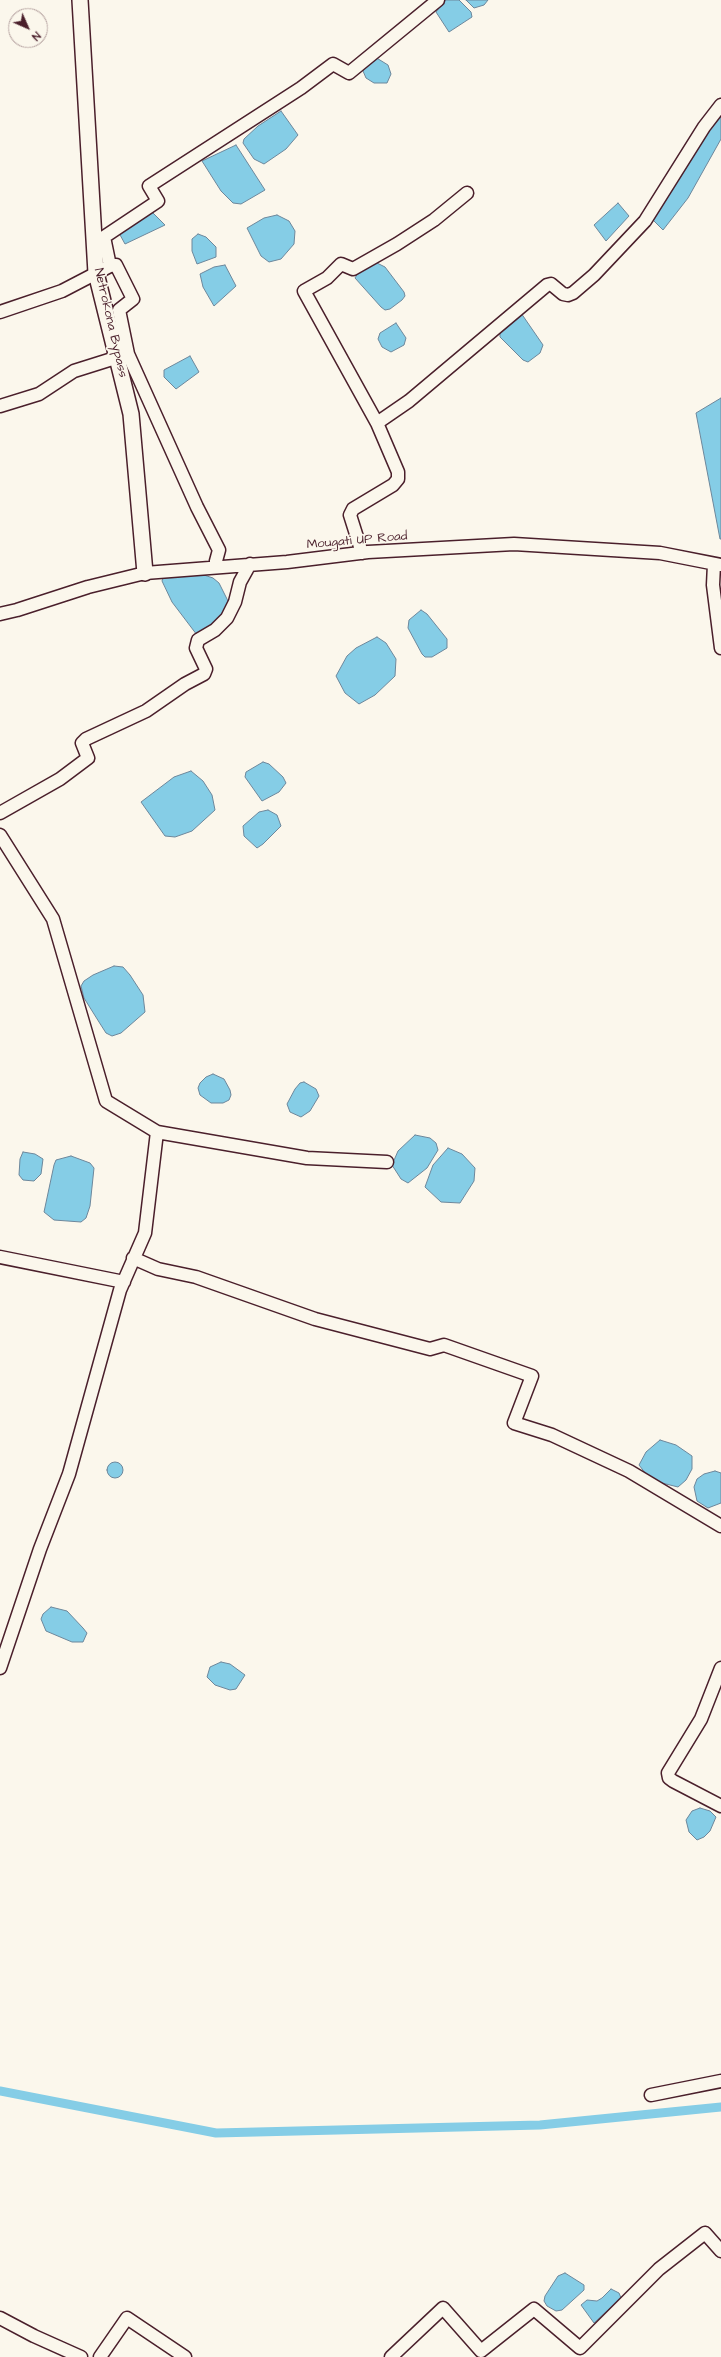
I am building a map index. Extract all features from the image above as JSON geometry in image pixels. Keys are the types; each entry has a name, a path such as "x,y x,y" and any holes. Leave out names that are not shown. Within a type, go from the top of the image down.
{"main road":[{"name":"Netrokona Bypass","path":"80,0 96,273 123,355 132,414 146,573"}],"street":[{"path":"110,266 104,237 158,201 149,186 301,88 333,64 349,73 438,0"},
{"path":"377,424 409,401 547,285 551,284 563,294 573,293 594,275 645,222 704,127 721,104"},
{"path":"362,553 350,515 353,509 393,485 398,479 398,472 377,424 304,291 327,278 341,264 353,269 397,244 434,220 467,193"},
{"path":"0,312 62,291 110,266 116,265 133,299 119,310 123,355 219,550 216,561 217,566"},
{"path":"0,406 39,394 74,371 123,355"},
{"name":"Mougati UP Road","path":"0,614 88,587 146,573 362,553 514,544 660,553 718,565"},
{"path":"0,813 60,779 88,758 82,743 86,739 146,712 185,684 204,674 206,669 196,648 198,640 215,630 227,618 235,602 240,582 250,564"},
{"path":"718,565 713,585 721,648"},
{"path":"0,835 53,919 106,1101 158,1132 307,1158 387,1162"},
{"path":"0,1668 40,1549 69,1474 124,1282 145,1233 158,1132"},
{"path":"0,1257 124,1282"},
{"path":"133,1258 158,1269 196,1277 316,1319 430,1349 444,1345 532,1376 514,1422 552,1436 629,1471 721,1526"},
{"path":"721,1668 701,1719 668,1773 669,1778 673,1781 721,1806"},
{"path":"651,2095 721,2081"},
{"path":"391,2357 443,2308 481,2351 534,2309 580,2348 659,2269 705,2233 721,2251"},
{"path":"0,2318 34,2336 81,2357"},
{"path":"100,2357 127,2318 185,2357"}],"water":[{"path":"445,0 459,0 471,12 472,17 449,32 436,12"},
{"path":"466,0 488,0 484,5 474,8"},
{"path":"375,57 388,65 391,74 387,83 374,83 366,78 363,71 366,65"},
{"path":"721,107 721,139 688,198 663,230 650,217"},
{"path":"281,111 298,135 286,149 264,164 254,159 243,143 244,139 258,126"},
{"path":"236,145 265,190 241,204 233,203 221,191 202,161"},
{"path":"618,203 629,216 606,241 594,225"},
{"path":"152,212 165,225 125,244 119,233"},
{"path":"277,215 289,221 295,231 294,244 281,259 269,262 261,256 247,228 264,218"},
{"path":"198,234 206,237 216,247 216,257 197,264 192,251 192,239"},
{"path":"375,262 385,267 404,292 405,296 402,300 390,309 385,310 381,307 355,278 358,273"},
{"path":"225,265 236,286 214,306 203,287 200,274 214,267"},
{"path":"521,313 543,345 540,353 528,362 523,360 500,337 500,332"},
{"path":"396,323 406,338 404,345 391,352 382,347 378,339 380,333"},
{"path":"190,356 199,372 176,389 164,377 164,370"},
{"path":"721,398 721,539 720,539 696,413"},
{"path":"198,573 213,578 219,583 228,601 229,608 226,616 197,635 172,602 162,581 163,577"},
{"path":"421,610 427,614 447,639 447,648 432,657 425,657 422,654 408,628 409,620"},
{"path":"377,637 386,643 396,659 395,676 375,695 359,704 345,693 336,676 347,656 356,648"},
{"path":"263,762 269,764 283,777 286,783 279,792 262,801 245,777 246,772"},
{"path":"191,771 203,781 212,795 215,810 192,831 175,837 165,836 141,802 174,777"},
{"path":"268,810 277,815 281,826 257,848 244,836 243,826 259,812"},
{"path":"114,966 123,967 130,975 143,995 145,1012 121,1033 112,1036 106,1033 84,998 81,986 84,981 93,975"},
{"path":"213,1074 224,1079 230,1090 231,1095 229,1100 223,1103 211,1103 200,1095 198,1088 200,1083 206,1077"},
{"path":"304,1082 316,1089 319,1096 310,1111 301,1117 290,1112 287,1104 295,1089 300,1083"},
{"path":"415,1135 430,1138 436,1143 438,1150 427,1168 408,1183 401,1179 392,1165 398,1151"},
{"path":"448,1148 462,1154 475,1168 474,1181 460,1203 441,1202 425,1187 433,1165"},
{"path":"23,1152 35,1154 43,1159 41,1174 34,1181 23,1180 19,1175 20,1159"},
{"path":"71,1156 90,1163 94,1168 90,1206 86,1218 81,1222 54,1220 44,1212 56,1160"},
{"path":"660,1440 676,1445 692,1456 692,1469 686,1480 678,1487 658,1482 646,1474 639,1465 646,1452"},
{"path":"112,1462 118,1462 123,1467 121,1476 118,1478 112,1478 107,1473 107,1467"},
{"path":"715,1471 721,1473 721,1503 708,1508 697,1501 694,1487 697,1479 704,1474"},
{"path":"51,1607 67,1611 83,1628 87,1633 83,1642 72,1642 46,1631 41,1619 43,1614"},
{"path":"221,1662 230,1664 245,1675 236,1689 230,1690 215,1685 207,1677 210,1667"},
{"path":"700,1808 710,1811 716,1817 710,1831 704,1837 697,1840 689,1832 686,1820 692,1811"},
{"path":"565,2273 584,2285 584,2290 562,2310 556,2311 547,2306 544,2301 545,2296 558,2276"},
{"path":"611,2289 619,2293 621,2298 594,2323 581,2305 587,2300 597,2301"}],"waterway":[{"path":"0,2091 216,2133 540,2125 721,2107"}]}
